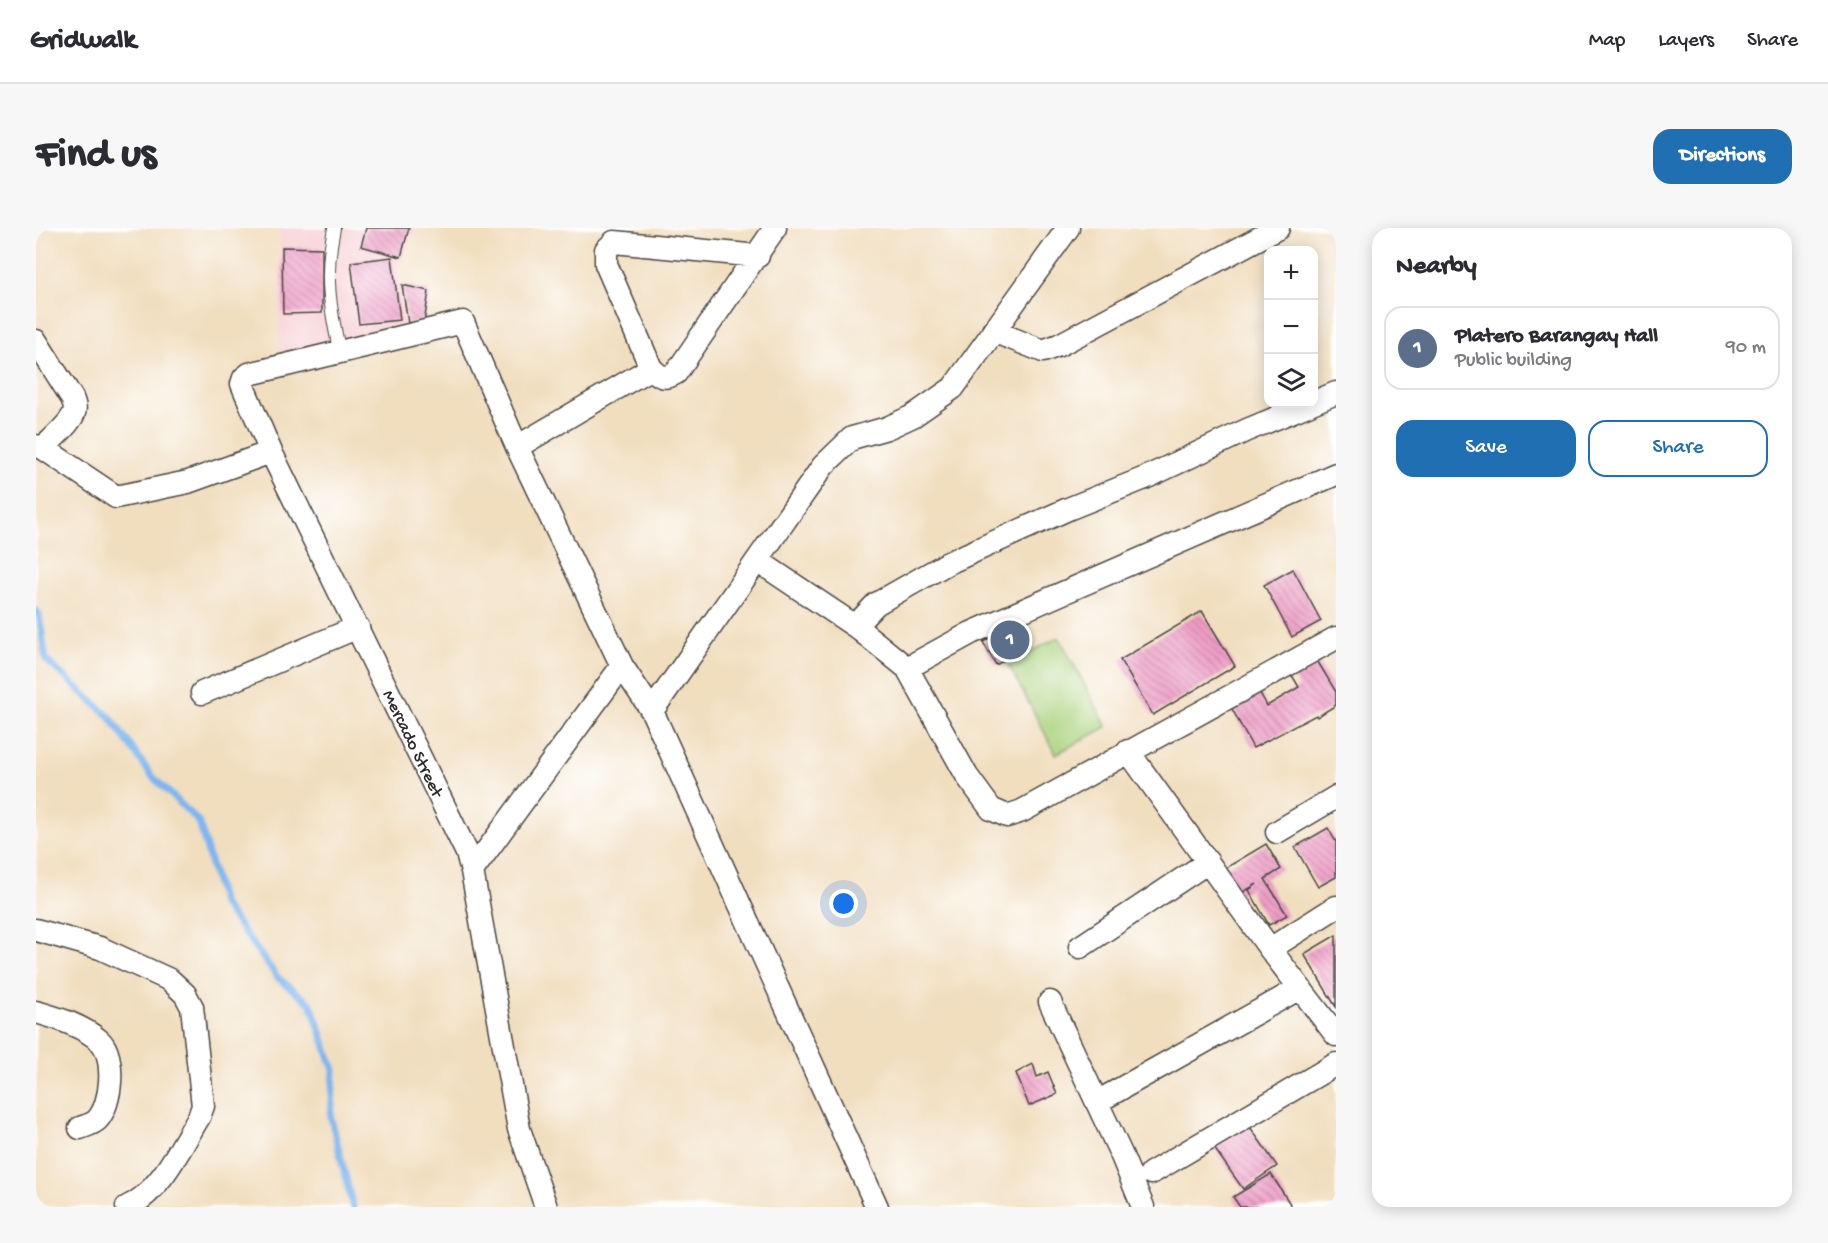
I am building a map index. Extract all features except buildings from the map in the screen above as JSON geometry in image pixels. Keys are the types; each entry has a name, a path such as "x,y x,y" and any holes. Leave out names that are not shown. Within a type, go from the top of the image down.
{"street":[{"path":"758,256 614,242 606,250 606,264 651,368 660,377 668,378 676,374 758,256 775,228"},
{"path":"652,711 823,466 852,438 887,428 913,416 953,388 1068,228"},
{"path":"993,331 1043,351 1059,345 1278,228"},
{"path":"340,354 464,322 517,447 622,666 652,711 877,1207"},
{"path":"36,341 72,398 75,407 71,419 39,447 116,496 188,482 270,452"},
{"name":"Mercado Street","path":"340,354 249,374 244,378 242,384 270,452 358,627 467,853 519,1129 546,1207"},
{"path":"517,447 651,368"},
{"path":"1318,400 1336,393"},
{"path":"855,626 876,604 948,563 1068,509 1145,478 1247,429 1300,408"},
{"path":"907,668 971,633 1336,474"},
{"path":"758,561 855,626 907,668 967,776 990,809 1007,816 1022,811 1336,638"},
{"path":"202,693 358,627"},
{"path":"472,871 622,666"},
{"path":"1128,752 1270,949 1336,1035"},
{"path":"1277,832 1336,797"},
{"path":"1080,947 1208,862"},
{"path":"1270,949 1336,908"},
{"path":"36,930 100,948 170,980 185,994 192,1006 202,1106 199,1117 153,1190 137,1203 127,1207"},
{"path":"1097,1102 1300,988"},
{"path":"1050,1002 1143,1207"},
{"path":"36,1012 79,1027 101,1042 109,1053 110,1084 106,1106 96,1122 80,1128"},
{"path":"1151,1173 1336,1064"}],"lane":[{"path":"334,228 329,285 330,308 340,354"}],"shaded area":[{"path":"280,228 416,228 398,269 407,329 279,354"}],"green space":[{"path":"1059,637 1107,727 1056,754 1008,664"}],"waterway":[{"path":"36,611 39,614 46,660 110,717 151,775 199,822 222,903 278,978 311,1004 334,1070 331,1118 353,1207"}],"place":[{"name":"Platero Barangay Hall","path":"1010,640"}]}
